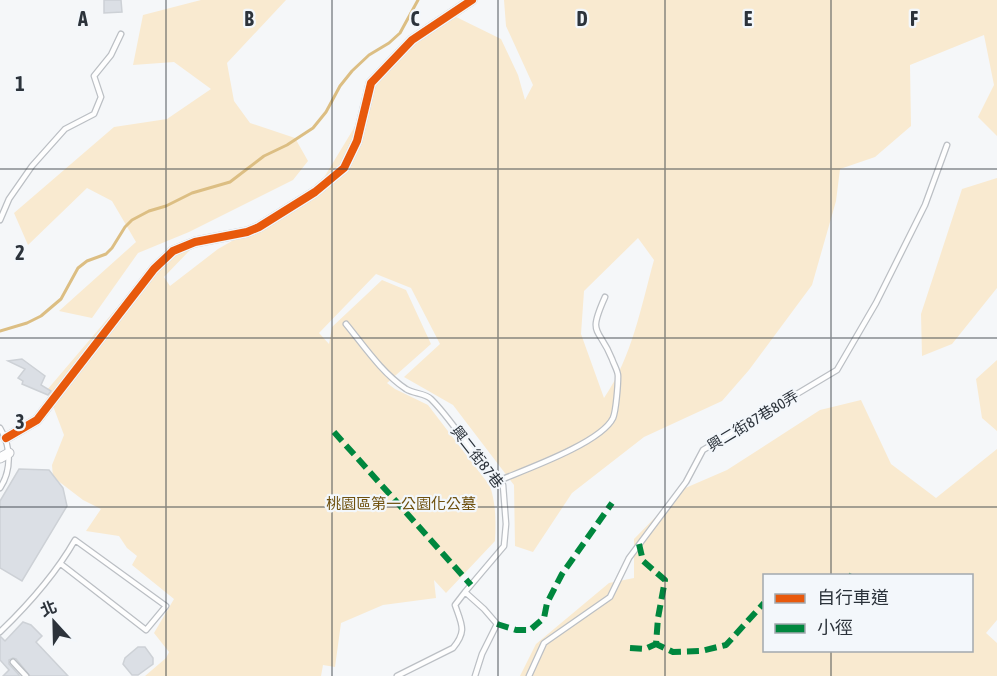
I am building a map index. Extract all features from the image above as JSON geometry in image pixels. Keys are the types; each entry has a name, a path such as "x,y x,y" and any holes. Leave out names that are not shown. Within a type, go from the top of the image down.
{"street":[{"path":"6,438 37,420 154,269 173,251 195,242 247,232 259,227 315,192 344,168 357,141 371,83 412,40 472,0"},
{"path":"0,458 9,453"}],"lane":[{"path":"0,220 9,199 32,166 65,129 94,114 101,97 94,76 111,55 122,34"},
{"name":"興二街87巷80弄","path":"529,676 544,643 610,597 628,558 686,482 703,450 837,370 876,303 925,204 946,146"},
{"path":"498,481 572,450 599,432 613,418 618,374 609,352 596,333 596,318 605,297"},
{"name":"興二街87巷","path":"346,324 391,377 408,390 429,397 474,456 502,485 506,524 504,546 465,592"},
{"path":"0,428 6,438 9,453 6,474 0,488"},
{"path":"0,632 20,613 61,564 75,540 166,606 146,630 61,564"},
{"path":"397,676 453,648 463,630 455,606 465,592 497,624 482,654 476,676"},
{"path":"13,662 26,676"}],"green space":[{"path":"201,0 286,0 227,63 234,101 250,123 295,138 308,161 293,180 189,232 138,253 92,318 59,311 136,242 112,201 87,188 28,245 14,213 114,127 167,119 211,89 174,62 133,65 143,15"},
{"name":"桃園區第一公園化公墓","path":"504,0 997,0 997,136 978,117 994,85 984,35 910,65 911,126 875,157 840,169 836,201 812,285 749,370 722,401 644,437 572,493 533,552 515,546 514,485 453,405 404,377 440,344 411,288 376,274 319,333 329,344 332,327 382,280 406,290 431,344 387,383 428,405 490,486 495,513 495,541 446,593 434,580 436,598 383,605 341,623 335,667 323,665 321,676 145,676 166,658 169,652 154,633 174,599 132,565 137,556 127,548 119,536 86,531 101,509 83,500 53,477 52,465 64,435 47,390 161,256 190,250 164,277 170,286 218,249 314,194 354,128 382,68 448,13 501,39 518,75 525,100 533,85 506,26","holes":["638,238 654,260 629,349 604,398 581,334 584,291"]},
{"path":"997,178 997,288 952,344 922,356 921,314 962,189"},
{"path":"997,360 997,431 982,418 976,379"},
{"path":"861,400 891,464 936,498 997,449 997,620 986,633 997,643 997,676 520,676 536,644 609,583 634,578 634,539 683,489 727,470 820,410"}],"building":[{"path":"104,0 121,0 122,12 104,13"},
{"path":"22,359 45,376 41,385 51,391 48,395 22,384 23,381 18,378 25,369 8,361"},
{"path":"19,469 49,470 63,488 67,506 22,581 0,568 0,501"},
{"path":"23,622 31,625 42,636 36,642 68,676 30,676 13,658 9,660 9,664 20,676 3,676 9,670 0,660 0,636 5,641"},
{"path":"138,647 145,647 153,658 153,664 138,675 132,675 123,664 125,658"}],"waterway":[{"path":"0,331 41,316 61,299 78,268 87,261 106,254 132,220 192,193 230,182 264,156 287,145 313,128 352,71 369,55 400,33 418,0"}],"marked path":[{"path":"334,432 471,585"},
{"path":"497,624 516,630 530,630 544,618 547,603 562,574 612,503"},
{"path":"639,544 643,561 665,580 656,644 673,652 701,651 726,645 763,604"},
{"path":"630,648 645,649 656,644"}],"cycle path":[{"path":"6,438 37,420 154,269 173,251 195,242 247,232 259,227 315,192 344,168 357,141 371,83 412,40 472,0"}]}
